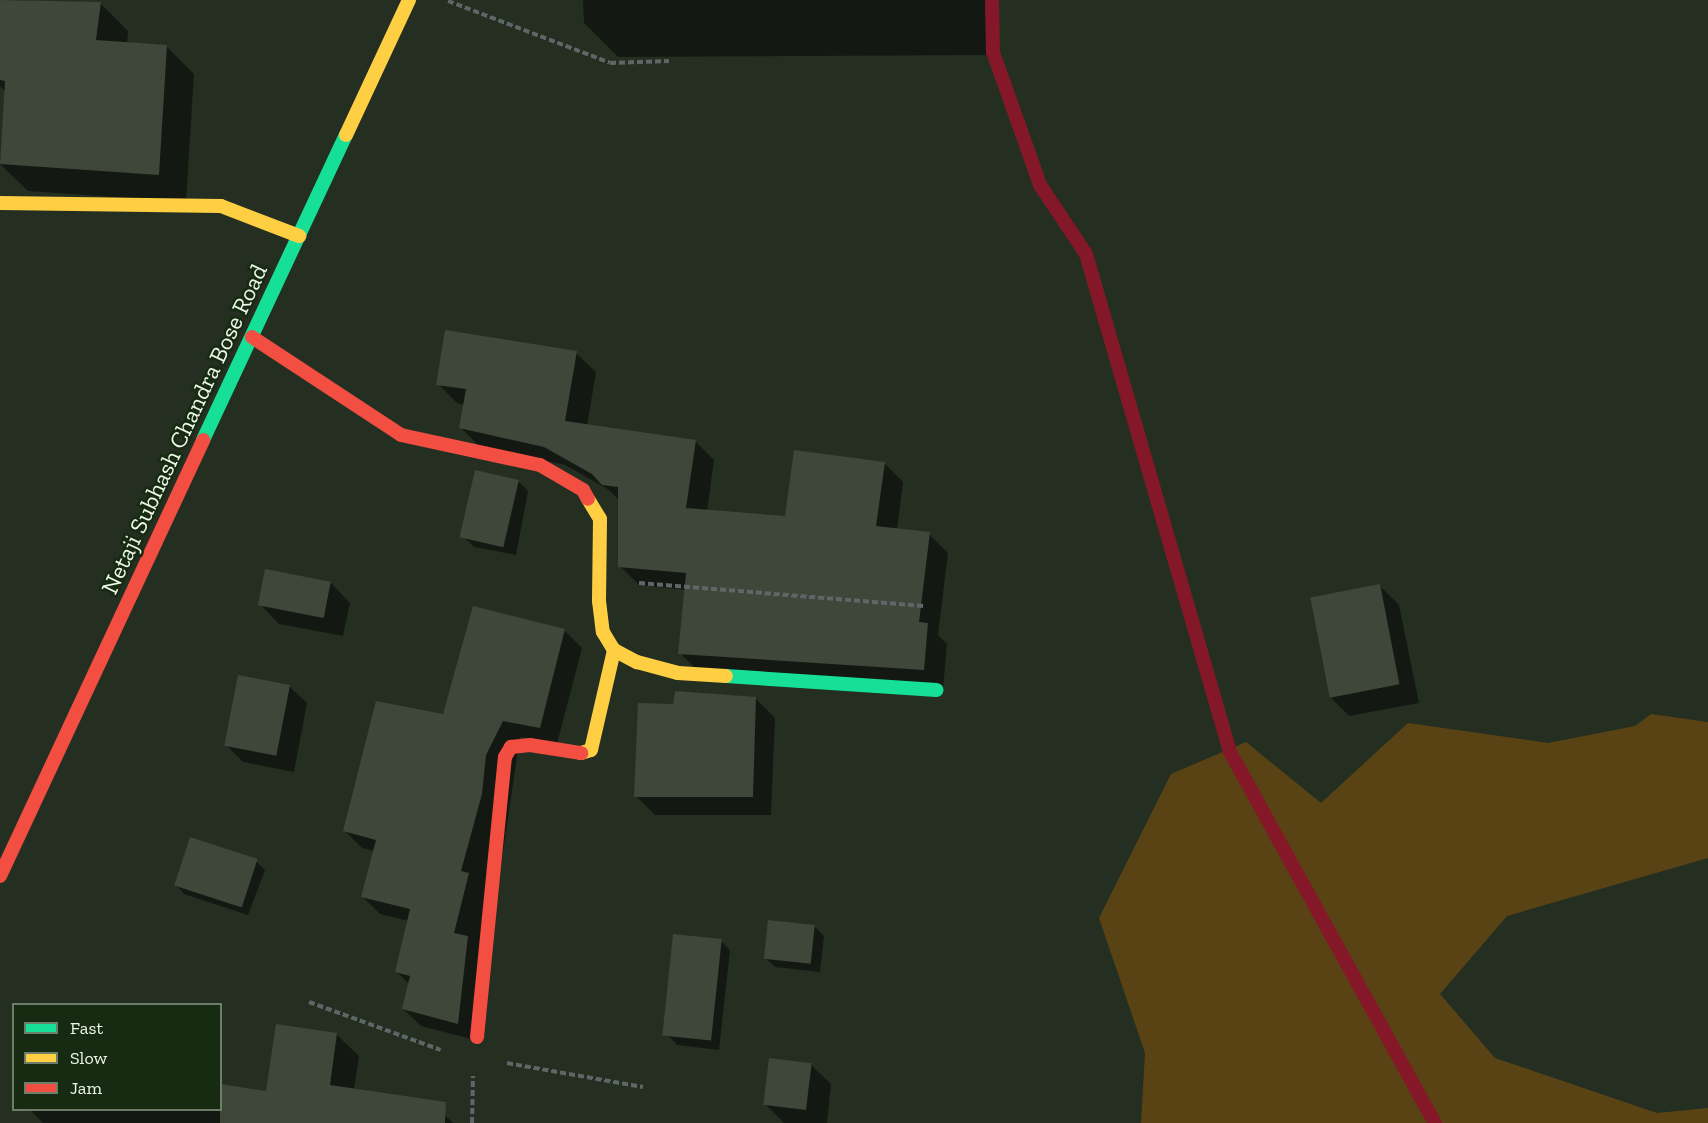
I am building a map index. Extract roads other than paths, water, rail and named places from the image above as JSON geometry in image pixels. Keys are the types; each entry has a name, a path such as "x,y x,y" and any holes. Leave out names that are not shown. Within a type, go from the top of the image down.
{"street":[{"name":"Netaji Subhash Chandra Bose Road","path":"0,876 409,0"},
{"path":"0,203 221,206 299,236"},
{"path":"252,337 401,435 540,465 583,490 600,519 599,580 603,632 614,650 637,662 678,673 937,690"},
{"path":"477,1037 505,756 512,747 530,745 582,753 591,750 614,650"}],"waterway":[{"path":"992,0 993,52 1040,185 1086,254 1230,752 1435,1123"}]}
